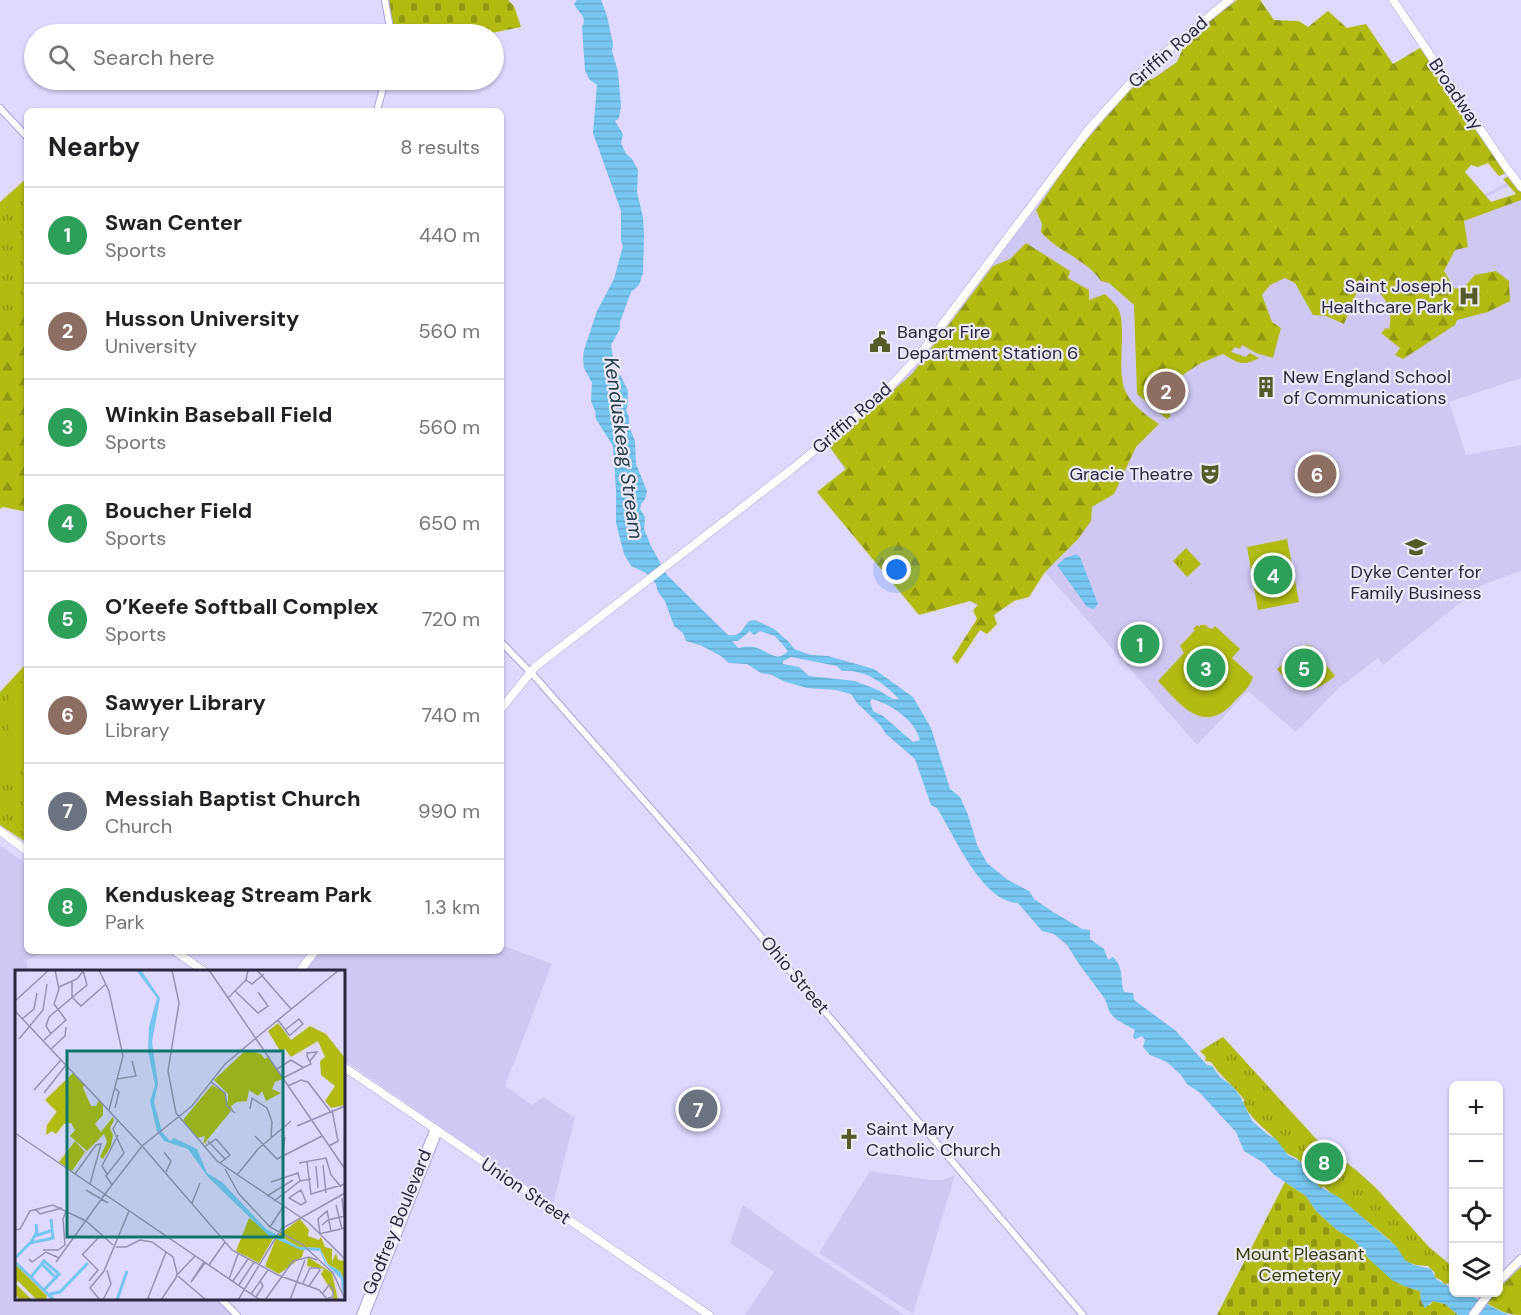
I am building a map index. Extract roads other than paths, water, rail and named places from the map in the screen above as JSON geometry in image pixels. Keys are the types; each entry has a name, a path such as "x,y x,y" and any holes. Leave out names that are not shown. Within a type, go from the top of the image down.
{"highway":[{"path":"1503,1274 1521,1251"},
{"path":"1503,1275 1521,1259"},
{"path":"1466,1315 1479,1297"},
{"path":"1473,1315 1487,1297"}],"main road":[{"name":"Griffin Road","path":"504,705 530,673 645,581 801,462 883,394 918,357 1089,129 1137,76 1229,0"},
{"name":"Broadway","path":"1393,0 1521,187"},
{"path":"0,831 24,848"},
{"path":"179,954 202,970"},
{"path":"301,970 313,954"},
{"name":"Union Street","path":"345,1067 709,1315"}],"street":[{"path":"385,0 389,24"},
{"path":"378,108 382,90"},
{"path":"0,108 24,134"},
{"name":"Ohio Street","path":"504,645 793,971 1083,1315"},
{"name":"Godfrey Boulevard","path":"360,1315 436,1130"},
{"name":"Godfrey Boulevard","path":"366,1315 436,1130"},
{"path":"221,1300 237,1315"}],"water":[{"name":"Kenduskeag Stream","path":"577,0 601,0 607,16 613,44 612,51 618,72 621,106 619,118 615,121 623,134 621,143 626,154 638,170 637,192 643,217 644,237 643,273 639,285 631,292 620,322 620,329 611,345 615,371 621,376 628,391 626,410 635,441 636,464 647,491 640,509 645,517 644,529 667,575 728,635 738,634 749,621 755,620 774,629 794,649 874,669 913,697 931,728 950,789 960,797 977,845 987,863 1008,880 1029,891 1034,899 1053,912 1082,929 1090,930 1090,939 1104,949 1108,960 1113,957 1119,965 1124,992 1133,993 1134,1000 1176,1031 1207,1065 1212,1066 1240,1096 1252,1121 1276,1139 1288,1155 1301,1162 1320,1187 1340,1198 1396,1246 1405,1260 1431,1269 1436,1279 1449,1287 1449,1297 1473,1297 1510,1315 1458,1315 1445,1304 1433,1301 1425,1308 1421,1301 1420,1291 1392,1280 1369,1259 1355,1241 1337,1230 1316,1211 1306,1196 1273,1174 1264,1163 1244,1151 1236,1132 1199,1092 1187,1084 1181,1075 1167,1062 1150,1055 1143,1047 1145,1040 1142,1036 1135,1039 1133,1037 1135,1030 1117,1020 1110,1013 1105,999 1067,945 1054,934 1042,931 1018,903 1005,900 981,880 937,808 931,805 915,759 886,734 851,694 836,690 807,688 783,681 772,675 761,673 747,664 729,663 700,645 686,641 683,633 674,626 656,584 646,573 631,566 624,554 616,523 613,446 596,419 591,401 592,383 584,368 583,359 597,311 614,279 623,246 621,211 593,133 597,85 589,79 585,70 582,15 574,4","holes":["750,631 754,635 760,631 775,636 788,651 780,656 773,656 755,647 738,648 732,641 738,641","791,657 837,666 842,671 858,672 874,678 899,699 893,699 855,681 809,676 799,667 783,664 783,661","872,699 901,714 913,726 920,740 913,742 883,716 873,711 870,702"]},
{"path":"1076,554 1080,557 1098,604 1094,609 1087,607 1057,565 1065,558"}],"place":[{"name":"Saint Joseph Healthcare Park","path":"1469,296"},
{"name":"Bangor Fire Department Station 6","path":"880,342"},
{"name":"New England School of Communications","path":"1266,387"},
{"name":"Husson University","path":"1166,391"},
{"name":"Gracie Theatre","path":"1210,474"},
{"name":"Sawyer Library","path":"1317,474"},
{"name":"Dyke Center for Family Business","path":"1416,547"},
{"name":"Boucher Field","path":"1273,575"},
{"name":"Swan Center","path":"1140,644"},
{"name":"Winkin Baseball Field","path":"1206,668"},
{"name":"O’Keefe Softball Complex","path":"1304,668"},
{"name":"Messiah Baptist Church","path":"698,1109"},
{"name":"Saint Mary Catholic Church","path":"849,1139"},
{"name":"Kenduskeag Stream Park","path":"1324,1162"}],"park label":[{"name":"Mount Pleasant Cemetery","path":"1300,1264"}]}
